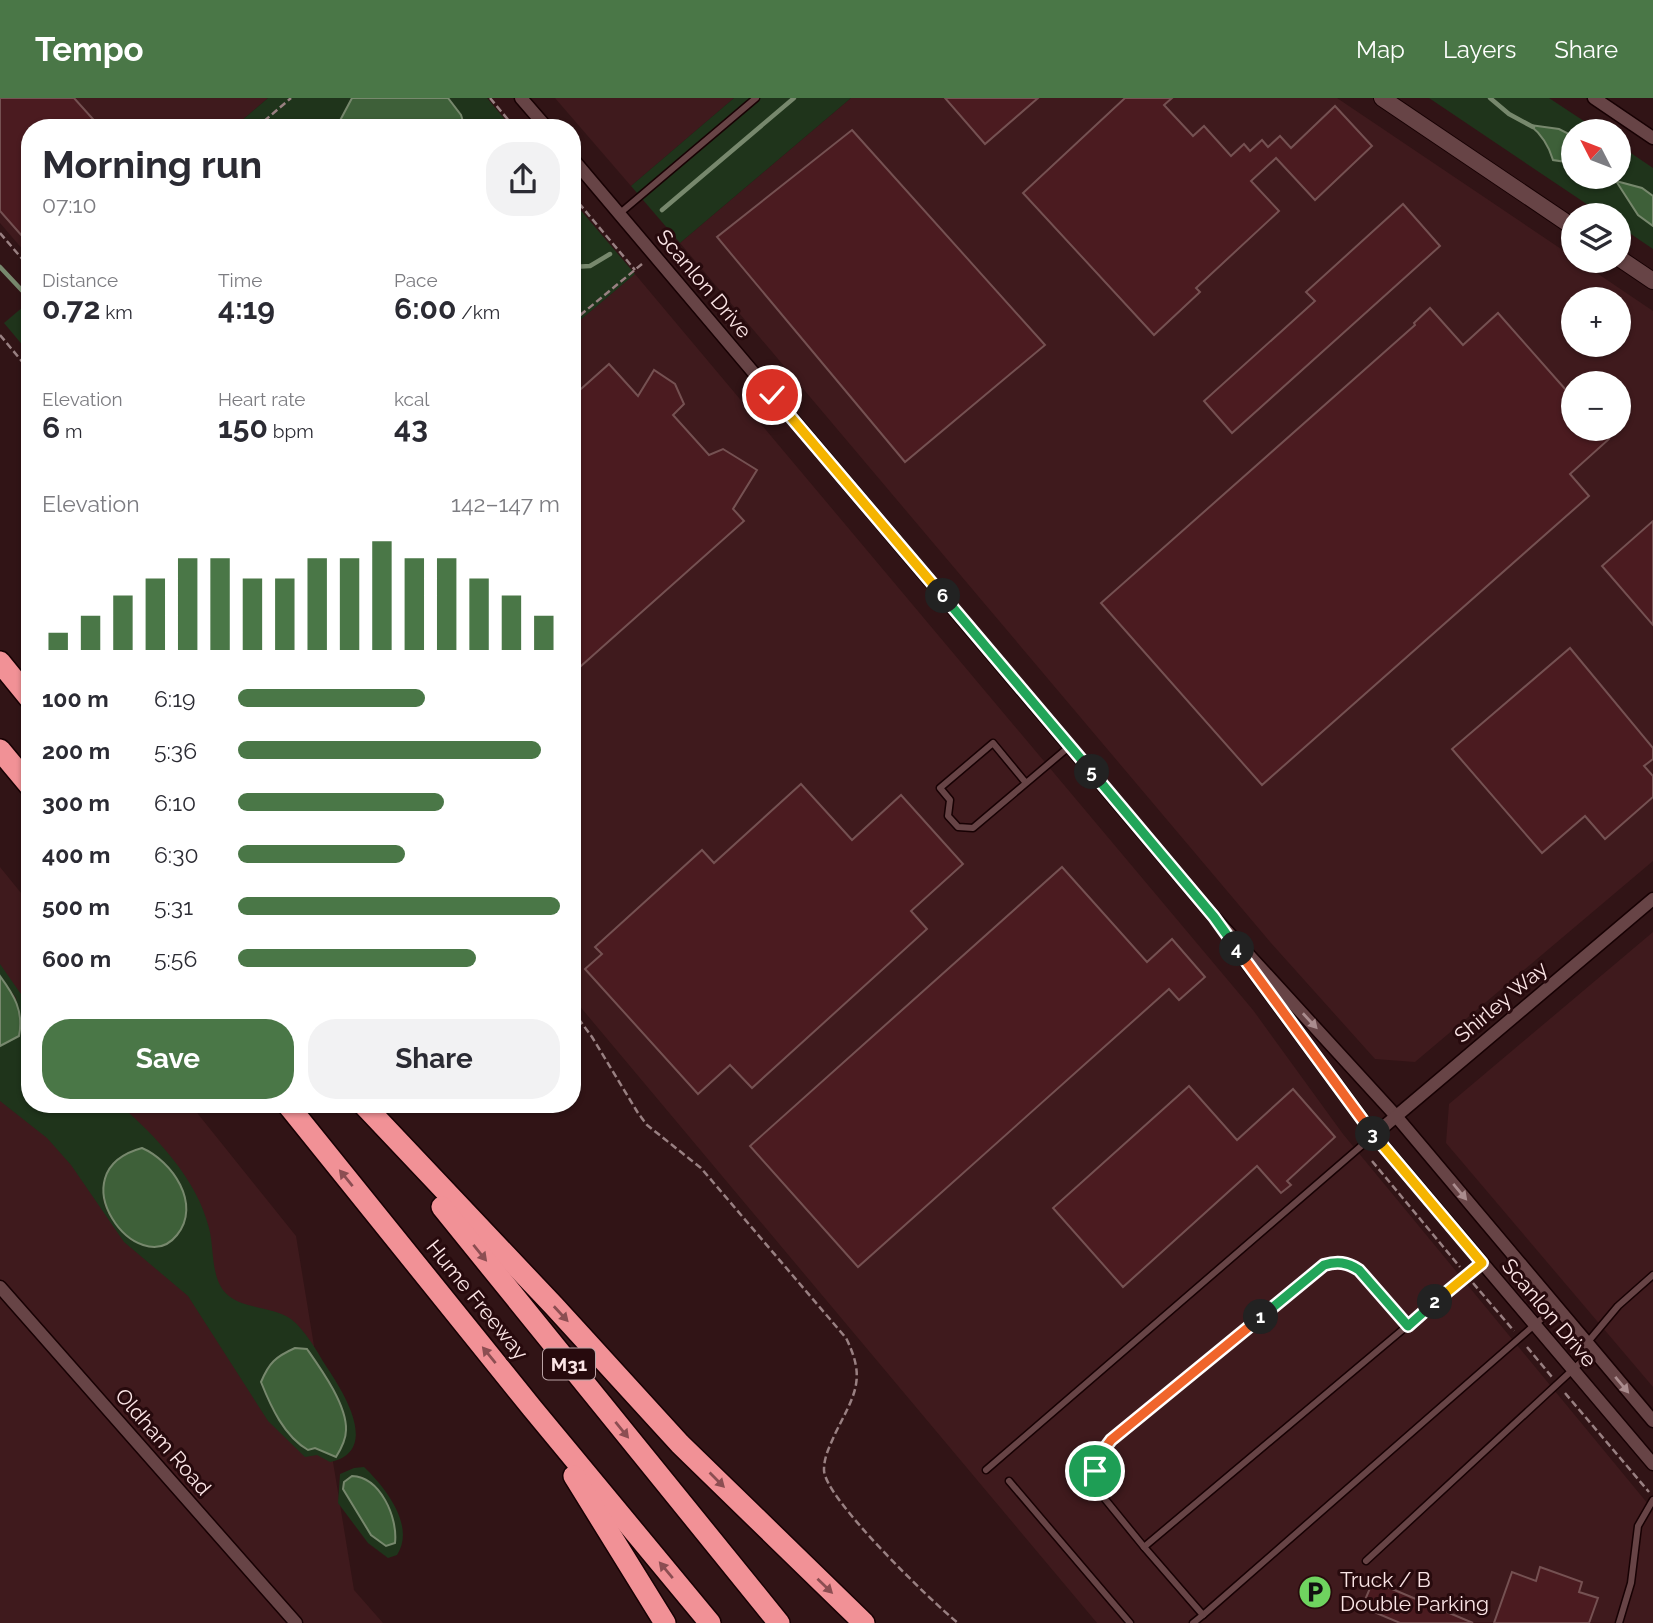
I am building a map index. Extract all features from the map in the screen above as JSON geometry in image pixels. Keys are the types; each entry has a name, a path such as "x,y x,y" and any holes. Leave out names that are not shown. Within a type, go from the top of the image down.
{"highway":[{"path":"0,662 21,688"},
{"path":"0,750 21,775"},
{"name":"Hume Freeway","path":"294,1113 532,1408 710,1623"},
{"name":"Hume Freeway","path":"368,1113 779,1623"},
{"path":"370,1113 554,1306 680,1444 864,1623"},
{"path":"532,1408 665,1623"}],"street":[{"path":"522,98 540,119"},
{"path":"1382,98 1561,219"},
{"path":"1594,98 1653,138"},
{"name":"Scanlon Drive","path":"581,168 1214,917 1396,1116 1653,1421"},
{"path":"1631,266 1653,281"},
{"name":"Shirley Way","path":"1374,1135 1653,899"},
{"name":"Scanlon Drive","path":"1214,917 1374,1135 1653,1464"},
{"name":"Oldham Road","path":"0,1287 296,1623"}],"lane":[{"path":"620,214 756,98"},
{"path":"1027,783 993,743 940,788 950,800 948,816 958,827 972,828 1027,783 1070,746"},
{"path":"986,1470 1374,1135"},
{"path":"1203,1615 1100,1493 1095,1483 1095,1471 1111,1440 1324,1265 1341,1262 1359,1270 1408,1326"},
{"path":"1144,1547 1482,1263"},
{"path":"1366,1560 1572,1370 1618,1307 1653,1275"},
{"path":"1193,1623 1556,1306"},
{"path":"1009,1480 1130,1623"},
{"path":"1619,1623 1631,1583 1638,1526 1653,1500"}],"path":[{"path":"266,119 291,98"},
{"path":"490,98 508,119"},
{"path":"581,206 635,270"},
{"path":"0,233 21,258"},
{"path":"581,315 653,254"},
{"path":"0,335 21,360"},
{"path":"581,1022 648,1125 701,1168 846,1338 857,1362 855,1393 825,1457 825,1477 843,1505 890,1557 958,1623"}],"shaded area":[{"path":"0,98 268,98 244,119 21,119 21,248 0,223"},
{"path":"268,98 487,98 504,119 244,119"},
{"path":"352,98 448,98 462,119 341,119"},
{"path":"555,98 734,98 631,186 581,128 581,119 573,119"},
{"path":"734,98 851,98 680,243 631,186"},
{"path":"851,98 1337,98 1561,249 1561,273 1597,273 1617,287 1561,287 1561,357 1631,357 1631,296 1653,311 1653,861 1415,1062 1375,1059 1271,943 680,243"},
{"path":"1429,98 1549,98 1581,119 1561,119 1561,187"},
{"path":"1530,125 1561,130 1561,161 1553,160 1538,132"},
{"path":"1631,153 1653,168 1653,249 1631,234 1631,203 1585,203 1564,189 1631,189"},
{"path":"1631,185 1642,188 1653,196 1653,226 1638,215 1621,189 1631,189"},
{"path":"581,211 635,274 581,319"},
{"path":"635,274 1253,1010 1343,1134 1653,1510 1653,1623 1097,1623 581,1008 581,319"},
{"path":"21,309 21,343 4,323"},
{"path":"0,867 21,893 21,1113 197,1113 296,1236 354,1590 383,1623 0,1623"},
{"path":"1653,932 1653,1387 1446,1143 1449,1104"},
{"path":"0,964 21,994 21,1113 129,1113 161,1144 185,1176 203,1210 211,1235 216,1276 223,1290 237,1301 274,1311 291,1319 310,1341 341,1390 354,1419 356,1433 354,1446 345,1456 330,1462 317,1455 305,1457 268,1421 188,1296 124,1242 71,1165 47,1138 0,1101 0,1046 19,1036 16,998 0,976","holes":["109,1170 132,1241 112,1219 105,1206 103,1189","323,1372 345,1415 336,1457 315,1447"]},
{"path":"0,976 17,1004 20,1027 19,1036 0,1046"},
{"path":"142,1148 153,1154 173,1173 185,1197 184,1223 177,1235 161,1246 143,1245 126,1235 112,1218 104,1199 105,1178 117,1161"},
{"path":"295,1348 307,1349 332,1388 342,1410 346,1434 336,1457 315,1448 308,1450 292,1437 274,1411 261,1382 274,1361"},
{"path":"364,1467 381,1485 396,1508 403,1532 397,1555 388,1558 368,1543 338,1503 340,1474","holes":["362,1476 358,1513 343,1489"]},
{"path":"352,1476 371,1483 385,1500 393,1522 395,1543 386,1546 371,1535 343,1489 344,1482"}],"building":[{"path":"0,98 74,98 93,119 21,119 21,235 0,211"},
{"path":"945,98 1038,98 985,144"},
{"path":"1125,98 1172,98 1164,105 1193,136 1204,126 1231,156 1244,144 1250,151 1262,140 1268,147 1280,136 1291,148 1335,106 1372,146 1315,200 1276,158 1251,181 1279,211 1196,288 1200,292 1154,335 1023,193"},
{"path":"852,130 1045,345 905,462 717,237"},
{"path":"1403,204 1440,246 1232,433 1204,401 1315,301 1306,292"},
{"path":"1430,308 1463,345 1498,313 1561,384 1561,441 1607,441 1570,474 1589,496 1262,785 1101,603 1415,325"},
{"path":"609,364 638,396 654,370 675,384 684,404 673,415 709,455 723,449 757,470 733,509 744,521 581,666 581,389"},
{"path":"1653,521 1653,625 1602,566"},
{"path":"1570,648 1653,748 1653,759 1644,766 1653,776 1653,797 1605,839 1585,816 1542,853 1452,749"},
{"path":"801,784 852,840 901,795 963,864 911,911 927,929 752,1088 730,1065 698,1094 585,969 602,954 595,947 702,850 714,863"},
{"path":"1062,867 1147,962 1172,939 1205,977 1179,1000 1169,989 858,1267 750,1146"},
{"path":"1189,1086 1237,1140 1293,1089 1335,1137 1287,1181 1291,1185 1281,1193 1257,1166 1123,1287 1053,1208"},
{"path":"1540,1567 1582,1582 1579,1592 1598,1598 1589,1623 1494,1623 1512,1572 1536,1581"},
{"path":"1373,1581 1473,1623 1400,1623 1362,1607"}],"waterway":[{"path":"662,210 794,98"},
{"path":"1490,98 1509,114 1533,127"},
{"path":"581,266 590,266 610,254"},
{"path":"0,267 21,289"}],"place":[{"name":"Truck / B Double Parking","path":"1315,1592"}],"route":[{"path":"772,395 1214,917 1374,1135 1482,1263 1408,1326 1359,1270 1341,1262 1324,1265 1111,1440 1095,1471"}]}
